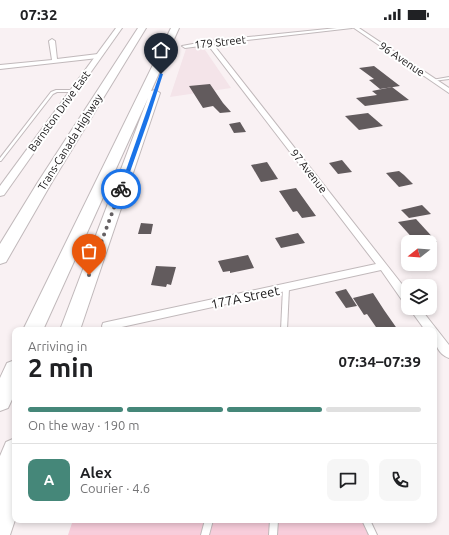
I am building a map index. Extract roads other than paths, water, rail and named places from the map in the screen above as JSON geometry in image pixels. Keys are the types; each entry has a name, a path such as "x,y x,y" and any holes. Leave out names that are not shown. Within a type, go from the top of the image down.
{"highway":[{"name":"Trans-Canada Highway","path":"0,258 44,182 142,28"},
{"path":"71,327 147,118 175,29"},
{"path":"34,327 175,29"},
{"path":"0,236 44,182"},
{"path":"67,327 94,261"},
{"path":"0,401 12,375"},
{"path":"0,486 12,457"},
{"path":"0,525 12,491"}],"street":[{"name":"Barnston Drive East","path":"0,194 119,28"},
{"name":"179 Street","path":"185,46 350,28"},
{"name":"96 Avenue","path":"356,28 449,91"},
{"path":"52,40 55,61"},
{"name":"97 Avenue","path":"209,43 401,290"},
{"path":"0,67 98,56"},
{"name":"177A Street","path":"107,326 383,266"},
{"path":"419,315 429,327"},
{"path":"437,338 449,353"}],"lane":[{"path":"433,80 449,78"},
{"path":"0,160 52,93 74,91"},
{"path":"284,327 286,288"},
{"path":"205,535 208,523"},
{"path":"273,535 274,523"},
{"path":"367,523 373,535"}]}
